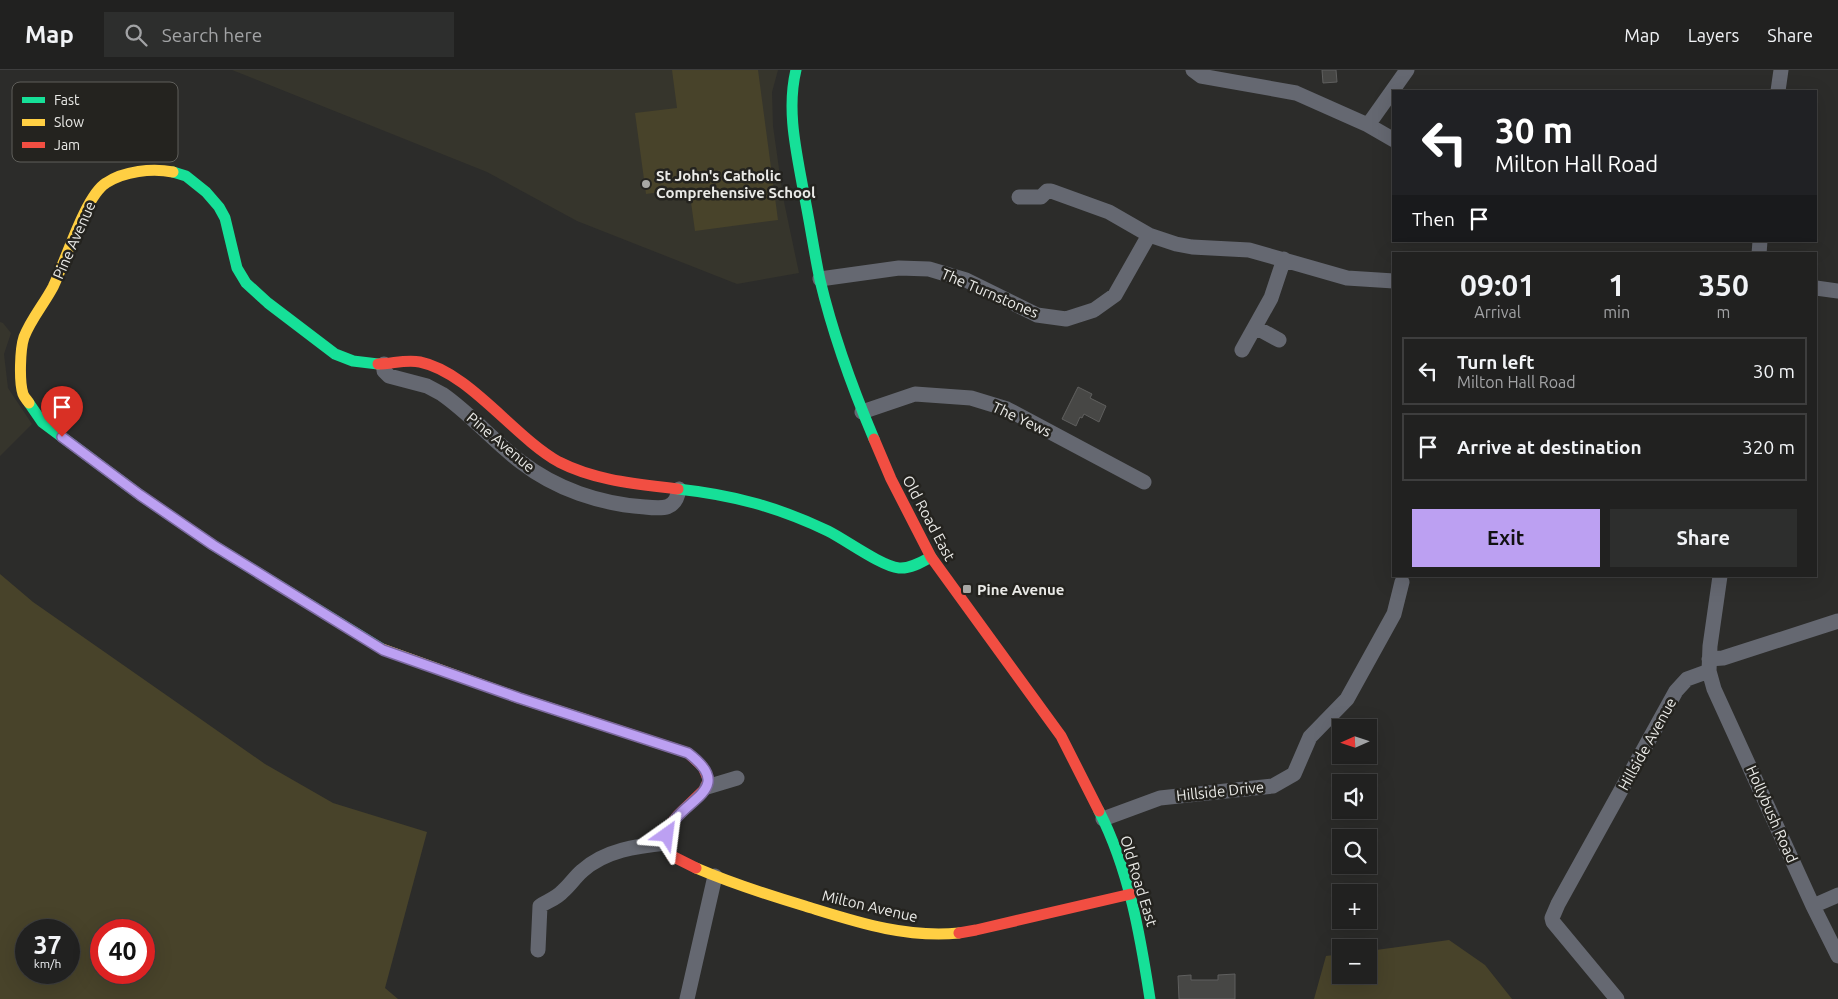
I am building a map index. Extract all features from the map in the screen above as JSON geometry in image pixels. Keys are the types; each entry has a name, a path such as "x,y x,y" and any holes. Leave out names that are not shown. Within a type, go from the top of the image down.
{"street":[{"name":"Old Road East","path":"796,70 793,82 792,134 820,279 840,350 862,412 891,479 931,557 1061,736 1103,819 1118,853 1131,894 1150,999"},
{"path":"1193,70 1201,76 1296,93 1368,125 1392,139"},
{"path":"1393,90 1407,70"},
{"path":"1778,90 1781,70"},
{"path":"1368,125 1392,91"},
{"name":"Pine Avenue","path":"707,787 709,777 704,767 688,753 519,698 383,650 213,545 140,495 42,422 23,394 20,358 24,338 53,287 77,230 96,192 122,176 141,171 161,170 176,172 189,178 212,198 221,211 227,224 238,268 250,287 335,354 353,362 384,364 420,362 447,374 477,394 537,447 554,459 580,472 618,482 731,496 769,507 829,531 898,568 914,565 931,557"},
{"path":"1019,196 1039,198 1047,191 1052,191 1109,212 1149,235 1166,242 1184,246 1246,250 1347,278 1392,281"},
{"name":"The Turnstones","path":"820,279 898,268 929,268 966,280 1037,315 1066,319 1094,310 1115,295 1149,235"},
{"path":"1242,350 1271,298 1284,260"},
{"path":"1817,288 1838,290"},
{"path":"1255,327 1279,340"},
{"name":"Pine Avenue","path":"384,364 384,371 389,376 419,384 442,394 521,462 544,477 568,489 619,505 658,508 668,507 674,503 679,489"},
{"name":"The Yews","path":"862,412 915,394 971,398 1007,409 1144,482"},
{"path":"1709,665 1720,577"},
{"name":"Hillside Drive","path":"1103,819 1160,798 1273,786 1294,774 1310,737 1347,699 1394,614 1402,582"},
{"name":"Hillside Avenue","path":"1617,999 1553,922 1552,916 1676,691 1689,677 1723,658 1838,620"},
{"name":"Hollybush Road","path":"1709,665 1714,689 1813,906 1838,956"},
{"path":"538,950 540,899 561,893 581,872 600,858 637,846 667,844 667,835 671,824 707,787 738,778"},
{"name":"Milton Avenue","path":"667,844 670,853 677,861 715,876 851,919 907,933 956,933 976,930 1131,894"},
{"path":"687,999 715,876"},
{"path":"1813,906 1838,895"}],"shaded area":[{"name":"St John's Catholic Comprehensive School","path":"232,70 778,70 772,92 773,126 783,197 799,273 737,284 577,221 487,172"},
{"path":"672,70 758,70 778,220 695,231 689,188 646,194 635,113 677,108"},
{"path":"0,322 11,333 4,354 8,388 32,424 0,456"},
{"path":"0,574 33,602 265,764 333,803 427,832 385,988 398,999 0,999"},
{"path":"1449,940 1485,965 1512,999 1314,999 1326,956 1332,955 1332,984 1377,984 1377,950"}],"building":[{"path":"1322,70 1336,70 1337,82 1323,83"},
{"path":"1078,387 1092,394 1090,398 1106,406 1099,422 1084,414 1082,418 1080,417 1076,426 1062,419"},
{"path":"1235,974 1235,999 1179,999 1178,976 1191,975 1191,980 1218,980 1218,975"}],"traffic: fast":[{"path":"796,70 793,85 792,117 798,164 820,280 844,361 874,439"},
{"path":"173,172 186,176 206,192 219,207 225,218 237,268 246,283 268,303 335,354 353,361 378,364"},
{"path":"29,403 42,422 140,495 213,545 382,649"},
{"path":"678,489 755,503 791,515 828,531 883,563 899,568 916,565 931,557"},
{"path":"1099,811 1126,879 1142,951 1150,999"}],"traffic: slow":[{"path":"29,403 23,394 21,382 21,357 24,337 53,287 83,215 91,201 98,190 106,183 121,176 156,170 173,172"},
{"path":"382,649 587,720"},
{"path":"696,868 763,893 862,923 899,931 938,934 959,933"}],"traffic: jam":[{"path":"378,364 415,361 438,368 474,391 542,451 573,468 602,478 678,489"},
{"path":"874,439 891,479 931,557 1061,736 1099,811"},
{"path":"587,720 688,753 703,767 708,779 706,788 678,815 670,825 666,838 672,856 696,868"},
{"path":"959,933 1131,894"}],"place":[{"name":"St John's Catholic Comprehensive School","path":"646,184"},
{"name":"Pine Avenue","path":"967,589"}],"route":[{"path":"62,437 140,495 213,545 383,650 519,698 688,753 704,767 709,777 707,787 671,824 667,835"}]}
